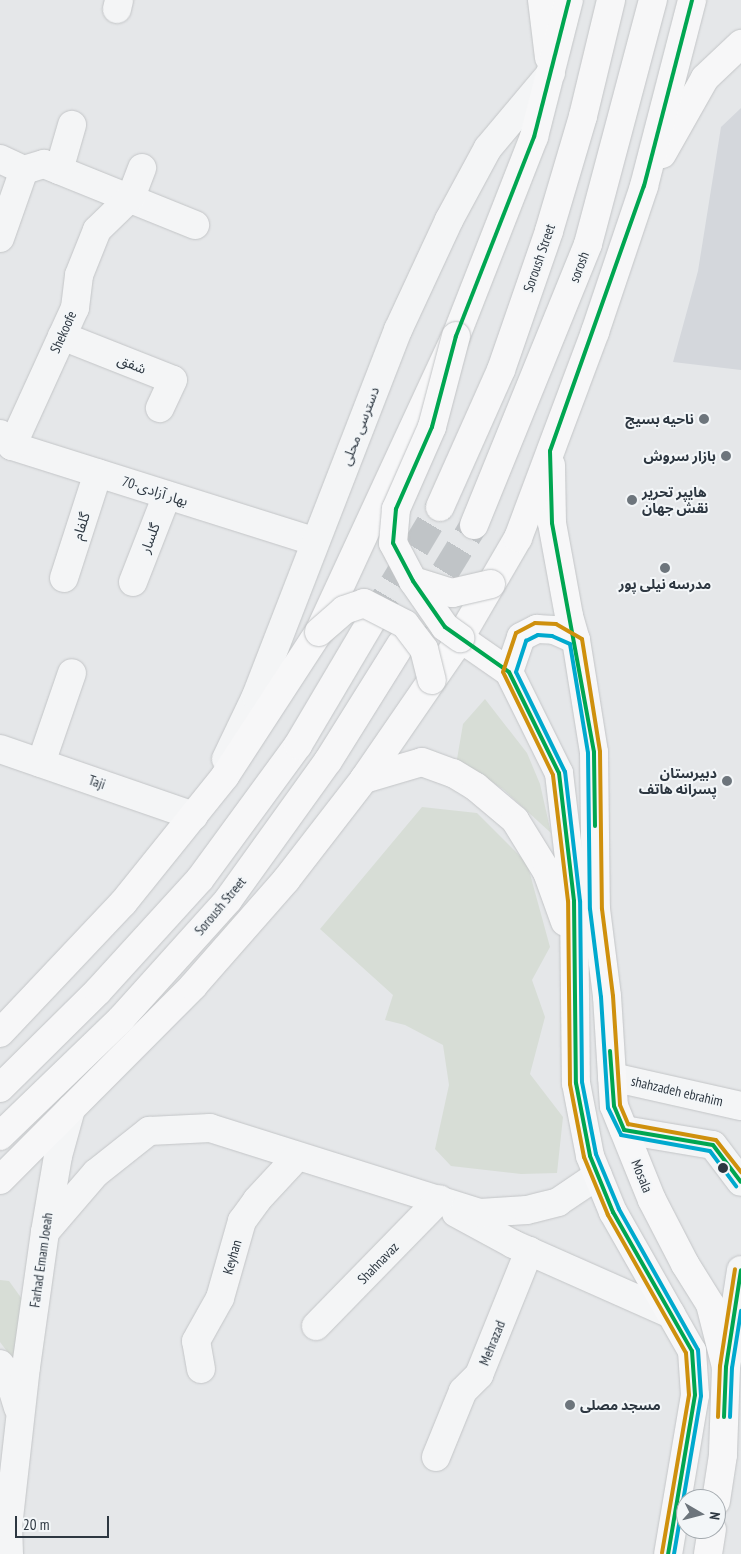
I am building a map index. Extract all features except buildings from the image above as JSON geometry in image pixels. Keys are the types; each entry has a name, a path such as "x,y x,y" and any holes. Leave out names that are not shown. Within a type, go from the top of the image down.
{"main road":[{"path":"542,0 551,73"},
{"path":"0,1033 123,904 200,808 225,776 319,632 456,336 534,137 569,0"},
{"name":"Soroush Street","path":"440,507 501,370 549,231 583,116 611,0"},
{"name":"sorosh","path":"474,525 588,244 653,0"},
{"path":"0,1180 193,986 286,880 364,779 460,638 518,538 550,451 644,186 692,0"},
{"path":"644,186 705,78 741,44"},
{"path":"456,336 432,427 396,509 393,543 413,581 445,627 509,672 559,773 574,901 576,1084 590,1156 613,1212 692,1351 694,1395 668,1554"},
{"name":"Mosala","path":"550,451 552,523 569,616 576,640 594,752 596,909 614,1106 652,1200 684,1264 710,1304 726,1367 723,1455 718,1489"},
{"path":"413,581 452,593 491,584"},
{"path":"319,632 344,610 364,603 405,624 424,649 432,680"},
{"path":"0,1088 98,991 200,879 298,744 372,620"},
{"path":"509,672 521,637 538,630 554,630 576,640"},
{"name":"Soroush Street","path":"0,1136 121,1019 228,900 328,761 401,644"},
{"path":"364,779 422,762 453,773 476,788 515,820 529,842 547,872 574,946"},
{"path":"708,1554 710,1539"}],"street":[{"name":"دسترسی محلی","path":"200,808 256,696 314,541 398,330 449,220 488,148 551,73"},
{"path":"59,170 72,125"},
{"path":"0,238 12,164 44,164 131,197 195,225"},
{"path":"131,197 142,168"},
{"name":"Shekoofe","path":"6,440 75,308 79,275 97,230 131,197"},
{"name":"شفق","path":"62,336 173,380 160,408"},
{"name":"70-بهار آزادی","path":"6,440 98,473 314,541"},
{"name":"گلفام","path":"64,578 98,473"},
{"name":"گلسار","path":"134,582 167,495"},
{"path":"41,763 72,673"},
{"name":"Taji","path":"0,749 41,763 200,808"},
{"name":"shahzadeh ebrahim","path":"612,1077 741,1106"},
{"name":"Farhad Emam Joeah","path":"9,1554 8,1527 20,1414 45,1232 58,1156 71,1109"},
{"path":"45,1232 96,1173 149,1131 210,1128 297,1157 480,1212 527,1210 558,1202 598,1174"},
{"path":"624,1130 713,1145 741,1182"},
{"name":"Keyhan","path":"201,1369 196,1341 220,1298 242,1221 257,1200 297,1157"},
{"path":"440,1199 463,1220 671,1314"},
{"name":"Shahnavaz","path":"316,1326 440,1199"},
{"name":"Mehrazad","path":"436,1457 463,1391 479,1376 529,1251"},
{"path":"726,1367 741,1270"},
{"name":"Farhad Emam Joeah","path":"0,1364 8,1375 20,1414"}],"shaded area":[{"path":"741,108 741,370 673,362 698,271 721,127"},
{"path":"485,699 527,753 540,784 551,833 504,790 457,759 463,724"},
{"path":"422,807 477,813 527,863 550,947 532,980 545,1017 530,1074 563,1117 557,1173 521,1174 451,1166 435,1149 449,1085 443,1045 405,1025 385,1020 393,995 320,929"},
{"path":"0,1280 9,1281 22,1299 15,1362 0,1342"}],"tunnel":[{"path":"372,620 440,507"},
{"path":"401,644 474,525"}],"transit line":[{"path":"569,0 534,137 456,336 432,427 396,509 393,543 413,581 445,627 509,672 559,773 574,901 576,1083 590,1156 613,1212 692,1351 695,1395 668,1554"},
{"path":"595,826 594,752 552,523 550,451 644,186 692,0"},
{"path":"662,1553 689,1395 686,1353 608,1215 584,1157 570,1084 568,901 553,775 503,672 516,633 535,623 556,624 582,639 600,752 602,909 613,996 620,1105 628,1124 716,1140 741,1172"},
{"path":"674,1554 701,1396 698,1350 619,1209 596,1154 582,1082 580,901 565,772 516,672 526,641 538,635 552,636 570,644 588,753 590,909 601,997 608,1108 621,1135 710,1151 736,1186"},
{"path":"610,1051 614,1106 624,1130 713,1145 741,1182"},
{"path":"718,1417 720,1366 735,1269"},
{"path":"724,1417 726,1367 741,1270"},
{"path":"730,1417 732,1368 741,1311"}],"place":[{"name":"ناحیه بسیج","path":"704,419"},
{"name":"بازار سروش","path":"726,456"},
{"name":"هایپر تحریر نقش جهان","path":"632,500"},
{"name":"مدرسه نیلی پور","path":"665,568"},
{"name":"دبیرستان پسرانه هاتف","path":"727,781"},
{"name":"مسجد مصلی","path":"570,1405"}]}
